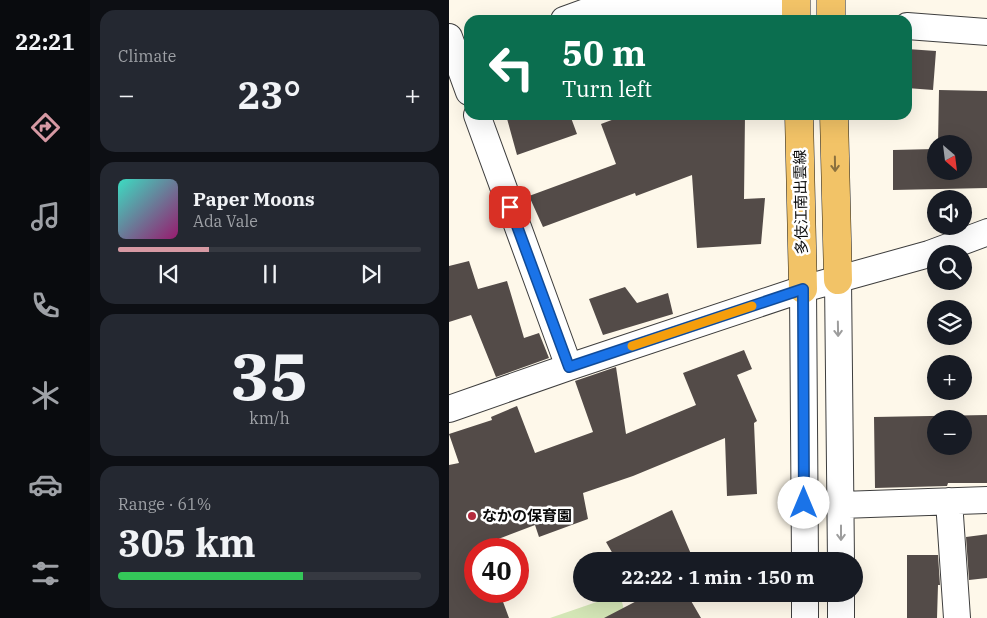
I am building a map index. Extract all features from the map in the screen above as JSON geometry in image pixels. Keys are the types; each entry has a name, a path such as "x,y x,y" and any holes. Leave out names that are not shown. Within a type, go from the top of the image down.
{"main road":[{"path":"831,0 831,15"},
{"name":"多伎江南出雲線","path":"799,120 803,289"},
{"path":"833,120 838,280"}],"street":[{"path":"578,15 594,9 796,9"},
{"path":"912,26 987,32"},
{"path":"458,51 464,73"},
{"path":"479,120 569,367"},
{"path":"449,409 803,289 929,254 987,232"},
{"path":"838,280 841,552"},
{"path":"803,289 805,552"},
{"path":"841,504 987,500"},
{"path":"949,501 957,618"},
{"path":"805,602 805,618"},
{"path":"841,602 841,618"}],"green space":[{"path":"597,602 622,602 626,618 550,618"}],"building":[{"path":"912,49 936,51 933,90 912,88"},
{"path":"939,90 988,91 988,188 893,190 893,150 927,149 927,180 972,180 972,135 938,135"},
{"path":"507,120 572,120 577,134 517,155"},
{"path":"612,120 745,120 744,199 765,198 761,244 697,248 692,175 636,196 635,193 543,227 529,196 616,164 601,124"},
{"path":"469,261 478,289 507,281 524,338 539,333 549,358 496,377 471,315 449,322 449,266"},
{"path":"625,287 637,303 668,293 673,314 603,335 589,299"},
{"path":"744,350 752,369 737,375 757,421 754,423 757,494 727,496 725,438 633,476 583,493 588,519 539,537 535,525 501,538 464,538 464,603 503,603 509,618 449,618 449,465 459,463 449,434 492,420 491,417 517,406 535,453 593,432 575,381 616,367 626,434 696,405 683,373"},
{"path":"972,415 988,415 988,483 948,483 947,486 875,488 874,417 927,416 927,455 972,455"},
{"path":"672,510 690,552 612,552 606,542"},
{"path":"988,534 988,578 969,580 966,537"},
{"path":"907,555 938,555 940,585 938,585 937,618 907,618"},
{"path":"635,602 692,602 701,618 604,618"}],"slow traffic":[{"path":"632,346 752,306"}],"place":[{"name":"なかの保育園","path":"472,516"}],"route":[{"path":"510,207 569,367 803,289 804,503"}]}
